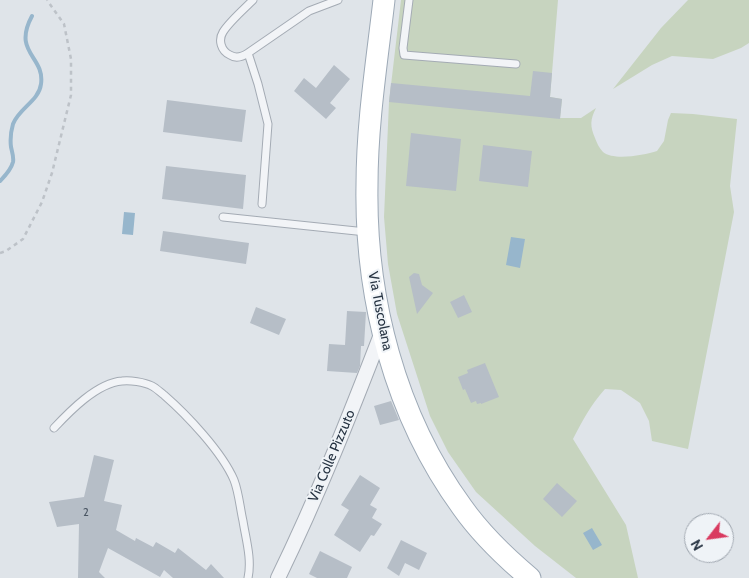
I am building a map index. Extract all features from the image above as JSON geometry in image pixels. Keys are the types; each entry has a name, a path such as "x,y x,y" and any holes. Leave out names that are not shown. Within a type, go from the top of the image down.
{"main road":[{"name":"Via Tuscolana","path":"384,0 368,144 367,200 368,232 374,287 390,368 413,433 442,478 466,513 497,548 530,578"}],"street":[{"name":"Via Colle Pizzuto","path":"278,578 346,427 382,332"}],"lane":[{"path":"253,0 223,30 220,41 221,46 228,54 238,57 248,53 309,11 338,0"},
{"path":"408,0 403,48 404,55 516,64"},
{"path":"248,53 268,124 262,204"},
{"path":"223,217 368,232"},
{"path":"54,428 86,397 106,386 120,381 135,381 152,386 175,405 208,441 224,462 234,480 249,559 248,578"}],"path":[{"path":"0,252 6,251 23,239 42,202 52,173 71,95 71,59 64,24 46,0"}],"green space":[{"path":"401,0 558,0 550,97 562,99 560,118 581,118 596,108 591,123 592,130 599,147 608,155 621,157 657,151 664,141 671,113 737,119 730,186 734,212 688,449 652,441 649,421 640,403 621,390 605,389 591,407 573,439 626,525 638,578 576,578 535,546 476,492 448,452 430,416 397,314 388,264 384,217 389,102"},
{"path":"688,0 749,0 749,43 713,59 672,56 652,65 613,89 661,28"}],"water":[{"path":"124,212 135,213 133,235 122,234"},
{"path":"511,237 525,239 520,268 506,265"},
{"path":"592,528 602,545 593,550 583,533"}],"building":[{"path":"334,65 350,79 330,103 336,108 326,119 294,91 304,78 316,88"},
{"path":"533,71 552,73 550,97 562,99 560,119 389,102 391,83 530,96"},
{"path":"167,100 246,110 242,142 163,132"},
{"path":"411,133 461,139 456,191 406,186"},
{"path":"483,145 532,151 528,187 479,181"},
{"path":"166,166 246,175 243,209 162,199"},
{"path":"163,231 249,243 246,264 160,251"},
{"path":"414,273 419,274 422,285 433,293 417,314 409,277"},
{"path":"464,295 472,312 458,318 450,302"},
{"path":"256,307 286,319 279,335 250,323"},
{"path":"347,311 366,312 364,346 361,346 360,366 357,373 327,371 329,344 345,345"},
{"path":"485,363 499,397 481,404 477,404 476,401 471,403 458,377 468,373 467,370"},
{"path":"391,401 399,420 380,425 374,406"},
{"path":"94,455 114,460 104,501 122,505 116,530 135,541 136,538 153,547 156,542 175,553 178,548 206,570 211,564 224,578 173,578 164,570 160,577 108,548 99,572 105,578 78,578 79,524 57,527 49,502 84,497"},
{"path":"360,475 380,488 370,505 377,509 372,518 382,524 374,536 371,535 360,552 334,535 349,510 341,505"},
{"path":"557,483 577,501 562,517 543,499"},
{"path":"401,540 427,553 419,570 405,563 399,576 387,568"},
{"path":"320,551 352,567 347,578 317,578 309,574"}],"waterway":[{"path":"0,181 6,175 13,162 11,147 13,124 20,113 37,95 41,84 41,75 27,46 27,28 32,16"}]}
